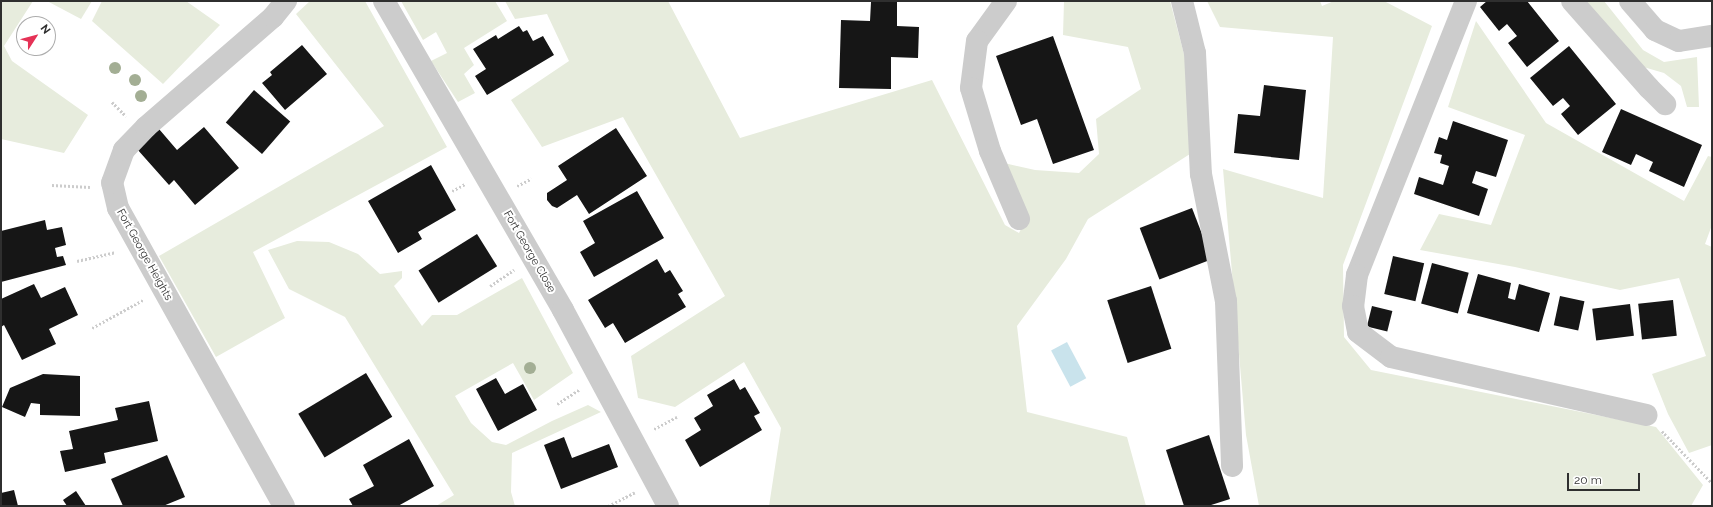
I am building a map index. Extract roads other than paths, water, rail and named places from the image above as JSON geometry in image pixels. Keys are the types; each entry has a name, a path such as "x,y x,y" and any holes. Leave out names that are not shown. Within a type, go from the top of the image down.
{"street":[{"name":"Fort George Heights","path":"284,506 118,208 112,183 124,150 146,127 273,17 286,1"},
{"name":"Fort George Close","path":"384,1 563,310 668,506"},
{"path":"1006,1 977,41 971,88 990,151 1019,219"},
{"path":"1182,1 1195,53 1201,174 1226,301 1232,466"},
{"path":"1466,1 1357,275 1353,306 1358,332 1391,357 1646,415"},
{"path":"1572,1 1648,88 1665,104"},
{"path":"1630,1 1655,30 1679,42 1712,36"}],"water":[{"path":"1067,342 1086,378 1070,387 1051,350"}]}
